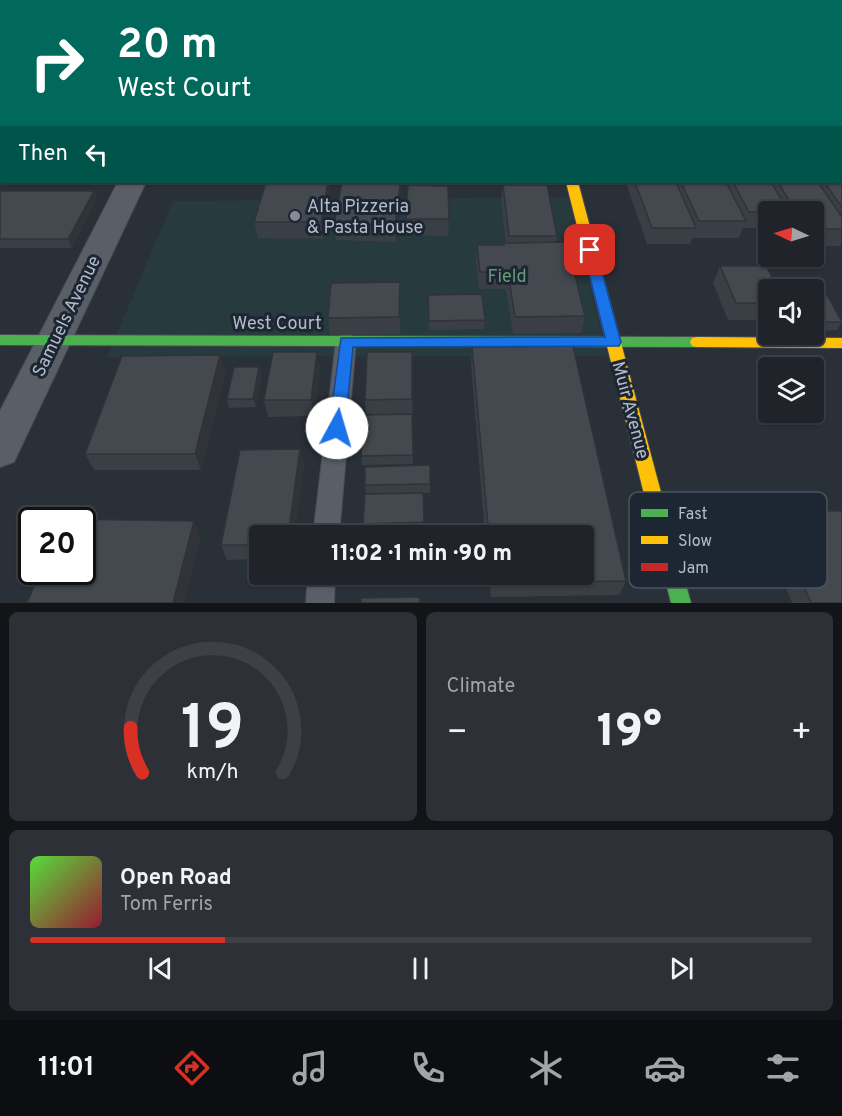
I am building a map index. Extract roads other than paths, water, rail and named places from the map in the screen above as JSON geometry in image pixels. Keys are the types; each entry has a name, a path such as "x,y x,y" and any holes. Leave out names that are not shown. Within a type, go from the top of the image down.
{"street":[{"name":"Samuels Avenue","path":"0,450 132,183"},
{"name":"Muir Avenue","path":"572,183 653,492"},
{"name":"West Court","path":"0,340 842,343"},
{"name":"Muir Avenue","path":"677,588 681,603"}],"lane":[{"path":"327,525 346,341"},
{"path":"320,603 321,585"}],"place":[{"name":"Alta Pizzeria & Pasta House","path":"295,216"}],"park label":[{"name":"Field","path":"507,276"}]}
